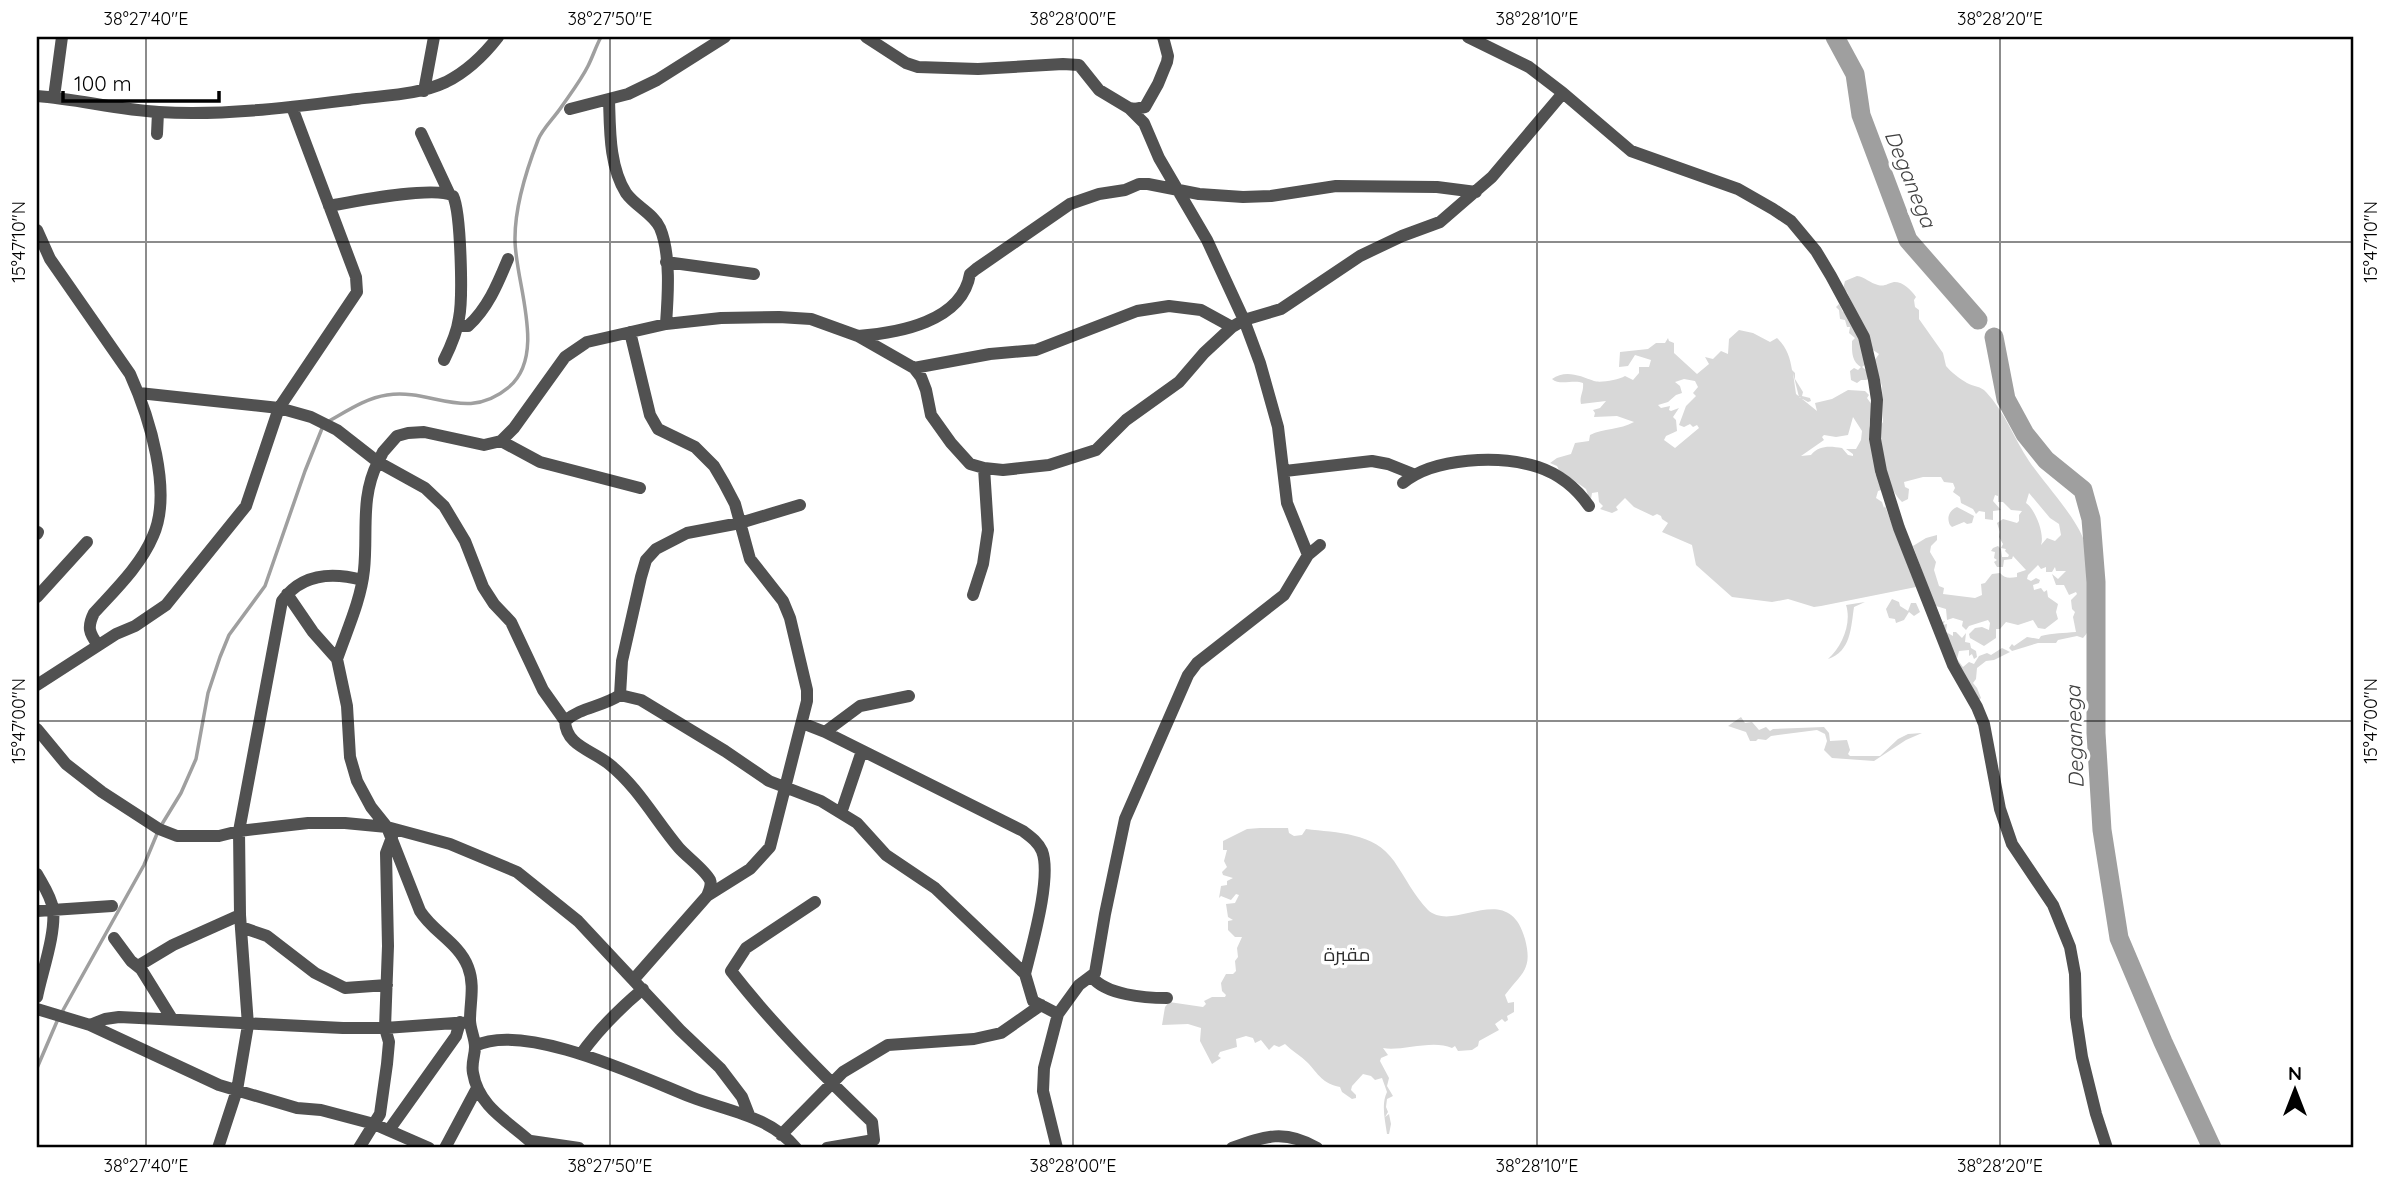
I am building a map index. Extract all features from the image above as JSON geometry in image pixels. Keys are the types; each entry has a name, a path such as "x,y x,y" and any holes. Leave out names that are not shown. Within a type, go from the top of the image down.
{"street":[{"path":"54,97 62,37"},
{"path":"424,91 434,37"},
{"path":"37,96 158,112 208,112 292,107 424,91 465,70 483,56 498,37"},
{"path":"570,109 628,94 657,80 725,37"},
{"path":"866,37 905,62 918,67 978,69 1079,65 1099,90 1129,108 1145,127 1159,158 1207,240 1244,320 1273,404 1285,471 1287,503 1308,555"},
{"path":"1145,127 1149,102 1167,62 1163,37"},
{"path":"1468,37 1529,67 1631,151 1738,189 1791,221 1816,251 1864,337 1876,390 1875,439 1879,460 1899,528 1953,665 1984,723 2000,809 2012,844 2053,905 2070,947 2076,974 2076,1017 2082,1057 2106,1148"},
{"path":"389,1130 465,1022 472,987 463,956 426,921 420,911 389,832 357,781 350,757 347,706 337,659 362,580 367,493 378,462 397,436 424,432 484,445 501,441 565,357 587,342 666,324 721,318 779,317 811,319 858,336 914,368 926,390 931,415 970,464 1003,470 1049,465 1096,450 1126,420 1179,382 1204,353 1232,327 1244,320 1281,309 1360,256 1440,222 1492,177 1563,93"},
{"path":"609,99 610,134 618,173 626,192 660,229 666,262 666,324"},
{"path":"1129,108 1141,108 1149,102"},
{"path":"37,685 166,605 246,506 279,408 357,292 356,277 292,107"},
{"path":"157,134 158,112"},
{"path":"421,133 449,193 456,201 461,293 458,326 444,360"},
{"path":"858,336 885,334 916,325 950,308 962,294 970,274 1070,204 1139,184 1199,194 1243,197 1271,196 1336,186 1437,187 1476,192"},
{"path":"329,206 384,196 449,193"},
{"path":"37,230 50,258 130,374 139,393 153,442 160,483 160,513 154,535 142,557 94,613 89,623 89,633 98,645"},
{"path":"458,326 468,326 475,320 495,291 508,258"},
{"path":"666,262 754,274"},
{"path":"914,368 990,354 1036,350 1137,311 1169,306 1201,310 1232,327"},
{"path":"629,332 650,415 658,429 695,447 714,466 735,505 750,559 783,601 790,618 807,690 802,723 770,847 751,869 707,896"},
{"path":"139,393 279,408 311,417 337,430 378,462 425,488 444,506 465,541 483,587 511,622 543,690 565,721 569,739 610,764 650,809 679,848 710,880 707,896 581,1054"},
{"path":"501,441 540,462 640,488"},
{"path":"1285,471 1372,461 1413,474"},
{"path":"1402,483 1413,474 1441,465 1491,461 1522,463 1557,477 1578,491 1589,506"},
{"path":"973,596 983,564 988,530 984,468"},
{"path":"565,721 583,708 612,701 620,695 622,662 646,560 656,549 687,533 740,523 800,505"},
{"path":"37,597 87,542"},
{"path":"1057,1148 1043,1091 1044,1068 1058,1014 1079,985 1092,977 1097,966 1125,819 1188,675 1197,663 1284,595 1308,555 1320,545"},
{"path":"218,1148 237,1090 248,1025 241,921 239,831 282,601 303,582 326,575 343,575 362,580"},
{"path":"287,594 313,632 337,659"},
{"path":"620,695 640,700 769,781 821,801 857,823 886,855 935,888 1025,974"},
{"path":"825,732 860,706 909,696"},
{"path":"802,723 825,732 1023,831 1034,839 1044,860 1042,898 1025,974 1033,1001 1058,1014"},
{"path":"37,729 66,764 102,792 159,829 177,836 219,836 308,823 345,823 450,844 517,872 578,921 680,1030 720,1068 742,1097 749,1115"},
{"path":"841,813 862,751"},
{"path":"359,1148 380,1114 389,1042 385,1028 386,853 389,832"},
{"path":"37,874 53,911 37,997"},
{"path":"815,902 746,948 731,971 754,1001 831,1083 872,1122 874,1140 827,1148"},
{"path":"37,911 112,906"},
{"path":"138,966 173,945 241,921 267,936 315,973 345,988 387,985"},
{"path":"114,938 131,961 146,975 172,1019"},
{"path":"1092,977 1098,985 1108,990 1167,998"},
{"path":"781,1135 831,1083 855,1064 888,1045 974,1039 1001,1033 1041,1005"},
{"path":"37,1009 90,1025 219,1085 297,1108 321,1110 374,1124 429,1148"},
{"path":"90,1025 119,1017 248,1025 385,1028 465,1022"},
{"path":"465,1022 475,1046 472,1058 477,1088 495,1114 534,1145 579,1148"},
{"path":"475,1046 499,1039 523,1041 581,1054 713,1105 749,1115 796,1148"},
{"path":"445,1148 477,1088"},
{"path":"1232,1148 1282,1135 1317,1148"}],"green space":[{"path":"1857,276 1880,285 1898,282 1912,292 1916,297 1914,300 1915,307 1919,310 1919,319 1943,353 1946,366 1964,381 1984,390 1993,400 2029,461 2067,511 2084,541 2094,605 2089,629 2083,638 2077,636 2058,640 2056,643 2038,643 2012,651 2009,648 2027,637 2039,639 2045,635 2076,632 2071,600 2077,594 2076,592 2069,595 2064,585 2056,585 2052,574 2058,579 2066,571 2056,571 2055,567 2052,572 2046,572 2046,567 2041,569 2038,565 2027,579 2040,580 2033,585 2034,590 2047,590 2048,597 2058,604 2058,619 2045,629 2038,628 2033,620 2018,625 2006,622 2000,629 1996,629 1996,638 1984,646 1970,638 1969,634 1975,628 1989,630 1988,620 1969,626 1966,630 1962,626 1963,621 1953,618 1947,620 1946,609 1936,606 1942,622 1945,621 1943,625 1947,624 1946,632 1953,636 1953,632 1956,632 1962,638 1966,633 1965,642 1970,643 1971,648 1976,651 1977,657 1974,659 1972,654 1969,656 1969,650 1959,651 1957,659 1963,667 1969,662 1974,664 1979,656 1987,653 1991,655 2002,648 2010,652 1986,661 1977,668 1973,683 1981,698 1979,700 1956,664 1913,546 1937,535 1930,552 1936,562 1934,570 1939,586 1944,588 1943,594 1975,598 1982,595 1981,584 1992,574 2000,573 2012,578 2026,570 2013,556 2012,559 2004,560 2003,567 1997,567 1994,562 1997,560 1994,558 1995,552 1991,551 1998,546 2002,557 2008,557 2006,549 2001,548 2003,544 1997,523 2003,519 2017,523 2022,511 2011,510 2003,502 1998,502 1998,496 1995,495 1993,501 2001,510 1993,511 1993,520 1985,519 1985,512 1979,511 1976,514 1973,509 1961,503 1960,497 1953,492 1953,483 1944,482 1941,477 1923,477 1904,482 1909,489 1908,499 1902,502 1896,495 1885,468 1879,428 1883,422 1882,386 1874,361 1879,354 1873,350 1847,292 1843,289 1845,281","holes":["2029,493 2050,518 2059,524 2061,535 2055,541 2047,538 2041,545 2042,535 2038,522 2026,503"]},
{"path":"1839,304 1843,312 1846,311 1860,341 1866,364 1862,367 1866,370 1868,379 1857,383 1851,380 1850,371 1861,367 1855,362 1853,355 1852,341 1855,338 1849,333 1850,327 1847,327 1845,320 1840,319 1836,307"},
{"path":"1739,330 1753,333 1770,342 1777,338 1788,353 1795,379 1803,392 1802,396 1810,398 1811,401 1801,398 1817,411 1815,403 1832,399 1848,390 1865,391 1869,395 1867,398 1872,405 1869,438 1877,469 1875,474 1879,476 1881,490 1876,498 1882,502 1884,508 1885,506 1916,587 1814,607 1788,599 1772,602 1732,597 1696,565 1692,545 1662,532 1668,523 1661,516 1653,516 1634,507 1625,498 1616,507 1618,510 1612,513 1600,509 1603,506 1599,502 1598,492 1592,493 1591,499 1589,498 1586,489 1550,463 1571,454 1575,443 1589,441 1590,435 1634,422 1617,416 1594,417 1593,410 1600,408 1606,401 1581,404 1583,383 1552,379 1568,374 1597,382 1625,376 1633,380 1639,373 1639,367 1649,367 1651,360 1635,355 1628,366 1619,367 1620,352 1648,349 1656,343 1665,343 1668,338 1674,343 1674,353 1697,374 1709,364 1705,357 1713,359 1721,351 1728,354 1729,339","holes":["1684,379 1695,381 1698,387 1693,393 1696,396 1686,406 1679,425 1697,425 1699,428 1675,448 1664,440 1666,436 1677,431 1673,417 1679,408 1671,411 1670,406 1661,408 1658,405 1682,393 1675,382","1853,417 1862,431 1856,449 1846,449 1853,456 1848,455 1842,448 1829,447 1818,449 1811,455 1801,456 1824,440 1824,435 1848,435"]},
{"path":"1957,507 1974,516 1972,523 1964,522 1952,527 1950,525 1949,514"},
{"path":"1892,599 1908,611 1911,603 1916,603 1920,612 1914,616 1909,612 1904,620 1896,623 1895,619 1889,618 1886,609"},
{"path":"1865,602 1854,607 1846,645 1836,656 1828,659 1838,648 1847,627 1846,605"},
{"path":"1741,717 1745,723 1752,722 1759,730 1766,727 1770,731 1824,727 1829,733 1830,741 1847,740 1850,756 1880,756 1898,739 1908,734 1922,733 1874,761 1832,758 1824,750 1827,741 1825,734 1817,730 1750,741 1746,732 1728,726"},
{"name":"مقبرة","path":"1288,828 1289,833 1294,836 1302,835 1306,829 1366,839 1386,851 1428,910 1439,916 1494,909 1506,912 1517,921 1525,939 1527,964 1505,995 1508,1003 1514,1002 1514,1012 1507,1016 1508,1020 1505,1022 1502,1019 1495,1024 1499,1030 1479,1041 1478,1046 1472,1050 1458,1051 1455,1046 1452,1048 1435,1045 1383,1048 1388,1055 1380,1061 1389,1078 1387,1086 1393,1096 1387,1099 1386,1107 1388,1112 1385,1117 1389,1114 1391,1124 1389,1134 1387,1134 1384,1112 1387,1092 1382,1078 1375,1080 1363,1074 1352,1086 1351,1090 1356,1098 1352,1099 1342,1092 1340,1087 1321,1078 1305,1060 1285,1044 1279,1047 1274,1045 1269,1050 1261,1040 1255,1043 1253,1038 1246,1036 1236,1039 1237,1047 1220,1052 1218,1056 1221,1058 1212,1064 1200,1041 1201,1028 1188,1024 1162,1025 1165,1007 1169,1002 1203,1007 1206,1004 1204,1001 1226,995 1222,991 1221,983 1226,974 1236,971 1237,948 1242,937 1235,937 1228,930 1228,921 1233,920 1228,917 1226,904 1235,903 1239,895 1236,894 1231,900 1221,896 1219,898 1221,886 1227,885 1227,881 1233,878 1223,875 1222,872 1227,867 1224,861 1227,850 1223,850 1223,841 1247,829"}],"waterway":[{"path":"329,421 364,402 387,395 403,394 463,404 478,402 509,387 520,373 526,356 528,336 515,238 522,189 540,136 582,76 601,37"},
{"name":"Deganega","path":"1835,37 1855,74 1861,115 1908,240 1978,320"},
{"name":"Deganega","path":"1994,337 2006,399 2025,434 2046,460 2083,490 2091,519 2096,582 2096,733 2102,830 2119,938 2212,1148"},
{"path":"62,1012 144,865 159,829 181,793 196,759 208,693 220,657 229,635 265,586 323,426"},
{"path":"37,1068 58,1019"}]}
